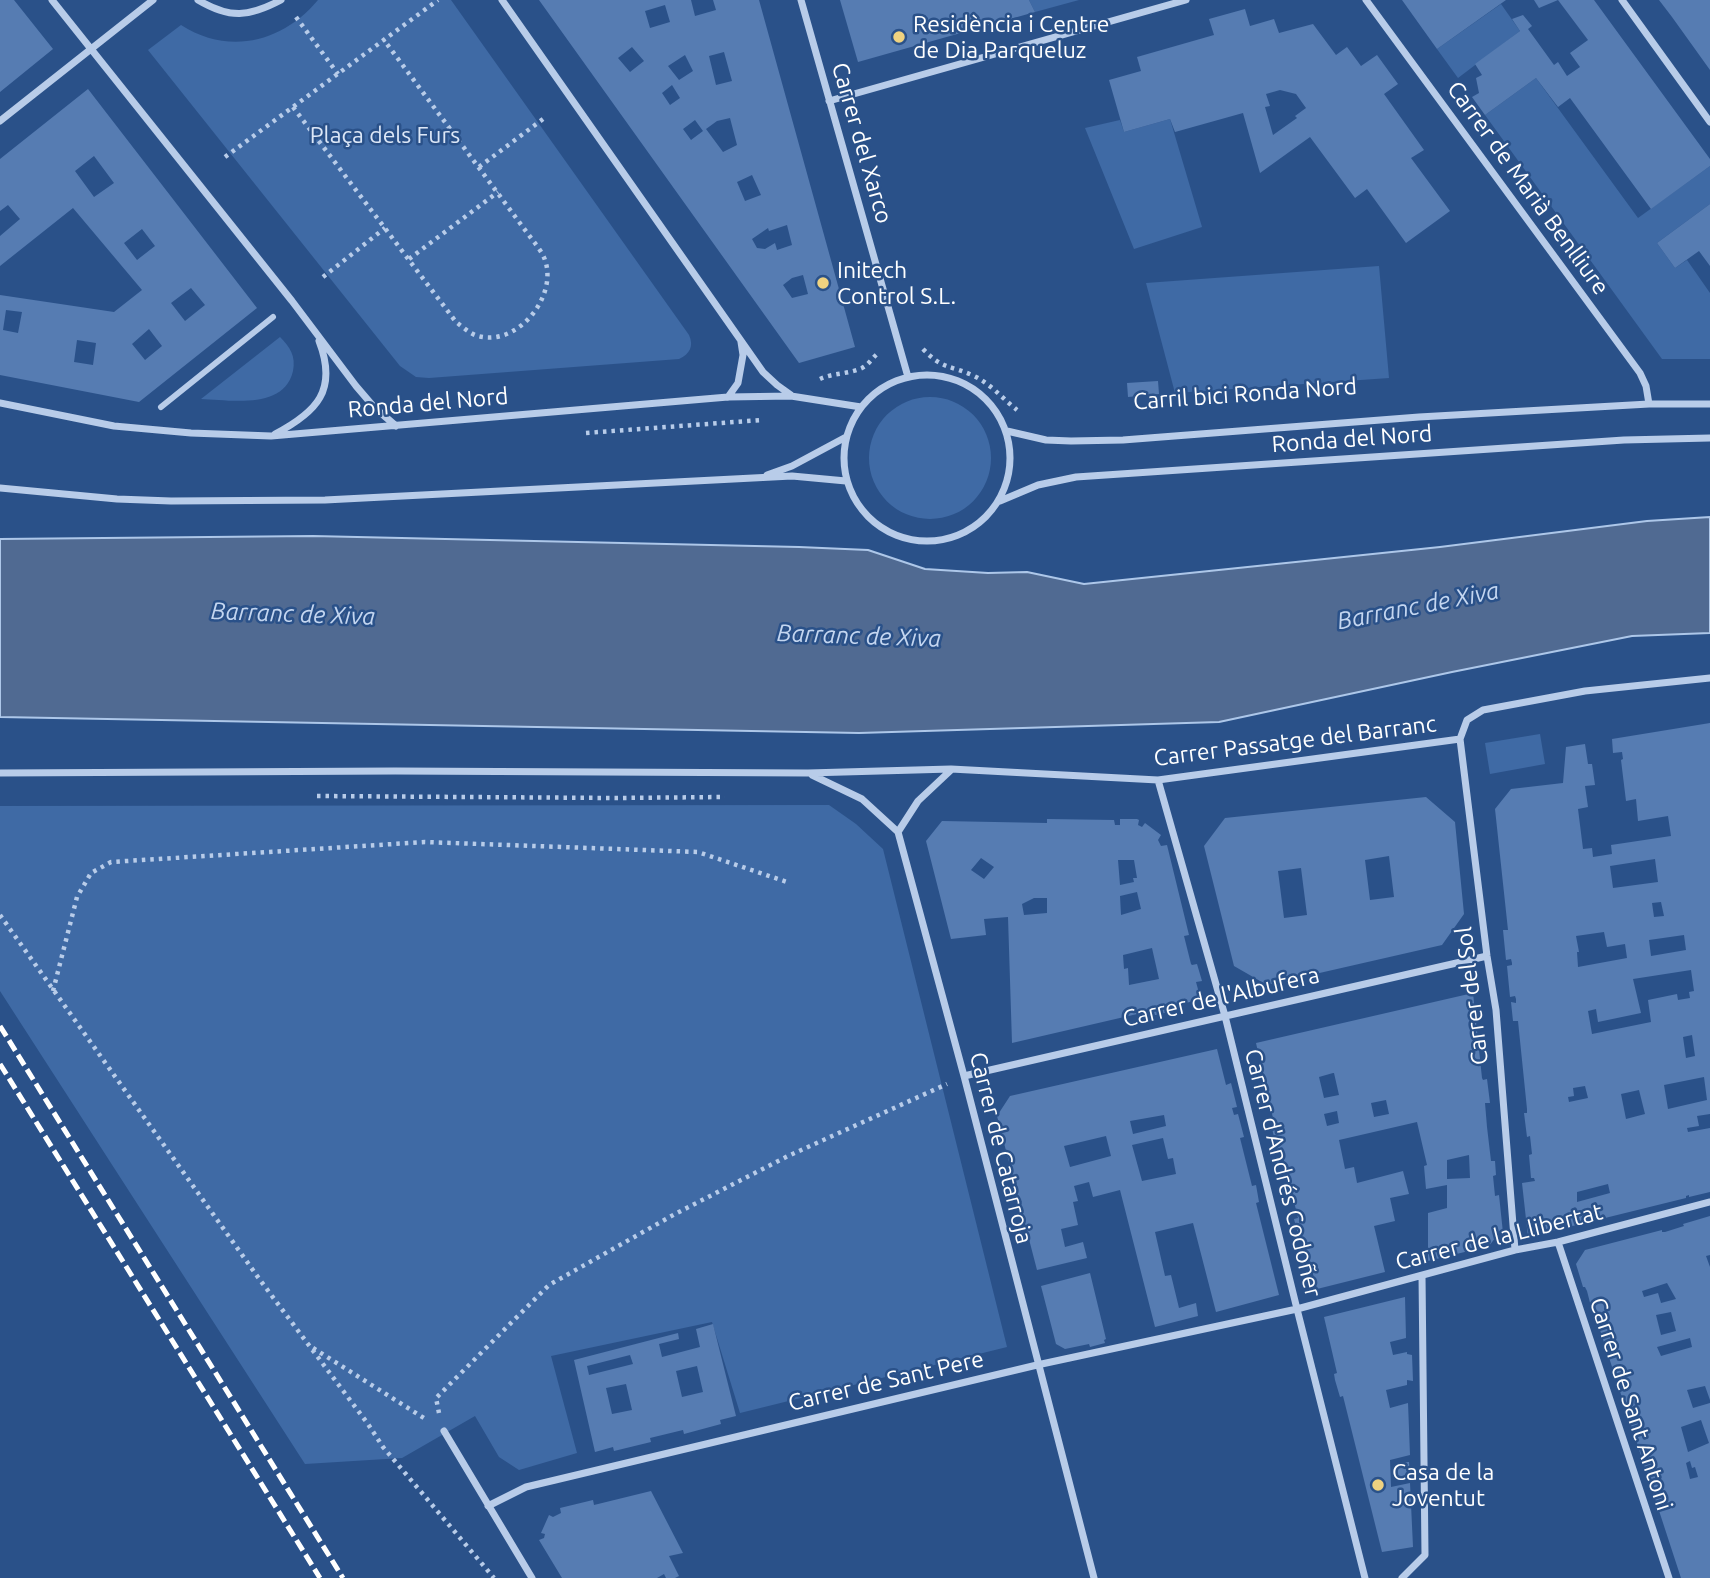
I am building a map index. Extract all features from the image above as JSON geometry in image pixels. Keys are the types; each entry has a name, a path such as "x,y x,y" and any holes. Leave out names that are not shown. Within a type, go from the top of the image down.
{"street":[{"path":"52,0 374,407 396,426"},
{"path":"0,121 153,0"},
{"path":"198,0 214,9 236,14 260,11 281,0"},
{"path":"502,0 763,372 791,396"},
{"name":"Carrer del Xarco","path":"801,0 908,377"},
{"path":"829,101 1186,0"},
{"name":"Carrer de Marià Benlliure","path":"1366,0 1640,373 1646,386 1649,404"},
{"path":"1622,0 1710,122"},
{"path":"161,407 273,317"},
{"path":"271,436 295,424 313,409 322,393 327,375 323,350 315,330"},
{"path":"728,397 738,383 743,355 741,340"},
{"path":"933,375 957,380 979,392 995,406 1007,431 1011,455 1008,479 1000,501 982,522 958,536 930,542 903,538 878,526 858,506 846,481 846,437 852,421 861,407 882,388 908,377 933,375"},
{"name":"Ronda del Nord","path":"0,403 114,426 271,436 728,397 791,396 861,407"},
{"name":"Ronda del Nord","path":"1007,431 1046,440 1123,440 1419,417 1649,404 1710,404"},
{"path":"760,478 792,466 846,437"},
{"name":"Ronda del Nord","path":"1000,501 1038,485 1076,477 1624,440 1710,438"},
{"path":"0,488 171,501 326,500 792,476 846,481"},
{"name":"Carrer Passatge del Barranc","path":"0,773 808,773 951,769 1158,780 1460,739 1467,720 1483,710 1585,691 1710,678"},
{"name":"Carrer del Sol","path":"1460,739 1496,1010 1515,1250"},
{"path":"808,773 862,799 898,832 918,801 951,769"},
{"name":"Carrer d'Andrés Codoñer","path":"1158,780 1225,1016 1365,1578"},
{"name":"Carrer de Catarroja","path":"898,832 1094,1578"},
{"name":"Carrer de l'Albufera","path":"964,1076 1488,956"},
{"name":"Carrer de la Llibertat","path":"1297,1309 1515,1250 1558,1242 1710,1202"},
{"name":"Carrer de Sant Antoni","path":"1558,1242 1669,1578"},
{"path":"1402,1578 1425,1555 1422,1275"},
{"name":"Carrer de Sant Pere","path":"488,1506 526,1487 1037,1365 1297,1309"},
{"path":"444,1431 532,1578"}],"path":[{"path":"225,157 438,0"},
{"path":"296,18 338,74"},
{"path":"293,107 456,322 478,336 492,338 506,335 537,310 544,297 548,277 545,260 498,192 384,40"},
{"path":"478,167 543,120"},
{"path":"409,259 498,192"},
{"path":"323,277 385,229"},
{"path":"920,344 943,366 972,376 990,386 1026,415"},
{"path":"817,380 863,368 879,352"},
{"path":"392,796 735,797"},
{"path":"53,991 77,897 91,873 111,862 425,842 698,852 787,882"},
{"path":"0,915 383,1447 494,1578"},
{"path":"444,1431 436,1398 549,1285 675,1214 788,1156 964,1076"},
{"path":"310,1346 444,1431"}],"green space":[{"name":"Plaça dels Furs","path":"318,0 451,0 689,335 691,346 686,355 679,359 429,378 416,377 400,366 148,50 181,25 199,35 236,42 272,35 289,26"},
{"path":"1029,0 1079,0 1035,12"},
{"path":"1501,4 1520,31 1458,78 1437,49"},
{"path":"1536,78 1638,218 1710,166 1710,204 1657,243 1675,268 1687,260 1710,293 1710,359 1662,359 1485,115"},
{"path":"1170,119 1202,227 1134,249 1085,128 1120,120 1124,132"},
{"path":"1379,266 1389,378 1175,393 1146,283"},
{"path":"280,337 291,352 294,366 288,383 279,392 255,400 201,399"},
{"path":"930,397 954,401 973,415 987,434 991,458 987,482 973,501 954,515 930,519 906,515 887,501 873,482 869,458 873,434 887,415 906,401"},
{"path":"1540,734 1545,764 1490,774 1485,743"},
{"path":"829,805 856,824 883,849 1007,1347 740,1413 712,1322 551,1356 577,1453 519,1470 499,1457 475,1416 402,1458 305,1464 0,991 0,806"}],"water":[{"name":"Barranc de Xiva","path":"1710,517 1710,633 1632,636 1219,722 859,733 0,717 0,539 313,536 799,547 868,550 925,569 988,573 1027,572 1084,584 1440,547 1647,521"}],"building":[{"path":"0,0 14,0 53,49 0,92"},
{"path":"539,0 691,0 695,16 716,10 713,0 759,0 855,347 799,363","holes":["665,5 670,22 650,28 645,11","632,47 644,61 630,72 618,58","724,52 732,81 716,85 709,56","685,55 693,71 679,80 668,66","672,85 680,98 670,105 662,93","730,118 737,145 723,152 706,129 717,121","695,120 703,131 691,140 683,129","752,175 761,195 745,201 737,182","787,225 792,245 777,250 775,243 765,249 757,248 752,239 768,228 769,231","803,275 808,294 792,298 783,285 792,278"]},
{"name":"Residència i Centre de Dia Parqueluz","path":"840,0 1029,0 1035,12 858,62"},
{"path":"1402,0 1506,0 1437,49"},
{"path":"1534,0 1558,0 1539,8"},
{"path":"1558,0 1594,0 1710,159 1710,166 1651,209 1570,98 1558,107 1536,78 1485,115 1472,97 1479,93 1476,78 1482,75 1475,64 1520,31 1512,19 1523,15 1532,26 1528,29 1554,65 1558,62 1567,76 1580,67 1570,53 1588,40"},
{"path":"1659,0 1710,0 1710,70 1672,17"},
{"path":"1245,9 1250,26 1274,19 1279,33 1313,24 1336,55 1347,47 1361,66 1377,55 1398,84 1384,94 1424,150 1411,158 1450,211 1406,243 1367,189 1355,198 1310,137 1260,173 1243,113 1175,132 1170,119 1124,132 1109,80 1141,71 1137,57 1214,35 1209,19","holes":["1280,90 1296,94 1306,108 1273,135 1265,107 1270,106 1266,94"]},
{"path":"88,89 257,308 139,402 0,375 0,295 114,312 142,290 73,208 0,266 0,236 20,219 8,205 0,211 0,159","holes":["94,156 114,183 94,197 75,171","142,229 155,246 137,260 124,243","191,288 205,305 185,321 171,303","6,310 22,312 18,333 3,330","149,329 162,346 145,360 132,344","77,340 96,343 93,365 74,362"]},
{"path":"1710,204 1710,266 1699,251 1675,268 1657,243"},
{"path":"1158,381 1159,394 1128,397 1127,383"},
{"path":"1710,723 1710,1114 1697,1116 1699,1126 1687,1128 1688,1132 1710,1128 1710,1192 1689,1195 1686,1198 1528,1237 1522,1183 1535,1181 1531,1178 1529,1155 1532,1154 1524,1113 1527,1113 1527,1109 1518,1021 1513,1021 1511,1002 1516,1003 1516,999 1515,996 1510,997 1507,966 1512,963 1511,959 1506,960 1503,930 1508,930 1495,809 1511,789 1563,783 1566,747 1585,744 1595,785 1585,786 1588,807 1578,809 1583,849 1592,848 1593,857 1612,854 1611,845 1671,836 1668,816 1638,821 1636,799 1626,801 1622,752 1613,753 1612,739","holes":["1655,859 1658,882 1613,888 1610,866","1661,902 1664,916 1654,917 1652,903","1604,932 1607,947 1625,944 1627,958 1578,967 1576,936","1684,935 1686,950 1651,956 1649,940","1691,970 1694,991 1689,992 1690,998 1678,1000 1677,994 1648,1000 1651,1022 1592,1034 1588,1011 1596,1009 1598,1022 1641,1013 1633,979","1692,1035 1695,1056 1686,1058 1683,1037","1704,1077 1707,1100 1668,1109 1664,1085","1585,1086 1588,1098 1569,1102 1568,1097 1574,1096 1573,1088","1639,1090 1645,1114 1626,1119 1621,1094","1608,1184 1610,1193 1577,1202 1577,1192"]},
{"path":"1426,797 1455,822 1464,914 1442,945 1267,985 1234,966 1204,846 1225,818","holes":["1389,856 1394,897 1370,900 1365,860","1301,868 1307,915 1284,918 1278,871"]},
{"path":"1047,819 1114,820 1115,825 1120,825 1120,819 1137,819 1138,825 1142,827 1145,823 1161,835 1158,840 1161,846 1167,845 1189,935 1184,936 1191,964 1197,964 1202,981 1196,982 1199,993 1194,1001 1168,1007 1169,1012 1151,1016 1150,1011 1012,1043 1008,917 984,919 986,935 951,939 926,841 942,821 1047,823","holes":["981,858 994,867 984,879 971,870","1118,860 1134,860 1137,878 1133,878 1134,882 1120,885","1137,892 1141,909 1121,915 1120,896","1034,898 1047,898 1047,913 1024,915 1022,904","1152,948 1159,979 1129,985 1128,968 1124,969 1123,955"]},
{"path":"1473,993 1482,1078 1487,1079 1490,1103 1485,1103 1491,1161 1495,1161 1495,1196 1499,1195 1503,1233 1499,1233 1489,1246 1428,1261 1428,1213 1447,1208 1447,1185 1426,1189 1424,1166 1427,1165 1417,1122 1339,1140 1345,1169 1354,1167 1357,1183 1403,1171 1409,1194 1390,1198 1395,1221 1374,1226 1385,1272 1317,1289 1304,1241 1300,1242 1294,1219 1298,1218 1282,1153 1281,1150 1277,1151 1272,1128 1275,1127 1256,1043","holes":["1334,1073 1339,1095 1324,1098 1319,1077","1386,1100 1389,1114 1374,1117 1371,1103","1337,1111 1339,1123 1327,1126 1324,1114","1469,1155 1470,1178 1447,1179 1447,1160"]},
{"path":"1217,1049 1226,1085 1231,1083 1237,1107 1232,1108 1234,1115 1238,1114 1244,1137 1240,1138 1252,1186 1256,1185 1259,1202 1256,1203 1279,1295 1216,1312 1193,1223 1155,1232 1165,1276 1171,1275 1179,1308 1196,1303 1198,1316 1155,1327 1120,1190 1093,1197 1089,1182 1074,1186 1078,1201 1073,1202 1078,1225 1061,1229 1065,1247 1083,1242 1087,1258 1037,1270 997,1116 1010,1096","holes":["1164,1115 1166,1126 1133,1134 1130,1121","1106,1136 1111,1156 1070,1167 1064,1146","1163,1138 1168,1159 1173,1158 1176,1174 1142,1181 1132,1145"]},
{"path":"1710,1216 1710,1255 1706,1256 1710,1267 1710,1400 1705,1386 1687,1390 1693,1408 1710,1403 1710,1578 1681,1578 1576,1264 1585,1250 1662,1230 1665,1232 1684,1226 1683,1224","holes":["1667,1283 1676,1299 1661,1303 1658,1293 1644,1297 1642,1291","1671,1312 1676,1331 1661,1335 1656,1315","1690,1338 1692,1347 1661,1356 1657,1347","1701,1420 1709,1443 1688,1452 1681,1427","1690,1461 1698,1477 1690,1479 1686,1463"]},
{"path":"1090,1273 1105,1343 1065,1349 1056,1344 1041,1286"},
{"path":"1405,1297 1406,1338 1390,1342 1393,1355 1407,1352 1412,1355 1413,1381 1407,1380 1407,1385 1386,1390 1390,1408 1408,1403 1410,1455 1390,1460 1391,1487 1410,1483 1413,1547 1382,1552 1343,1396 1340,1397 1335,1380 1334,1374 1337,1373 1324,1317"},
{"path":"713,1324 736,1416 720,1420 721,1424 684,1434 683,1430 650,1438 651,1442 614,1451 613,1447 595,1452 574,1360 678,1333 679,1339 659,1344 662,1357 700,1347 696,1329","holes":["630,1355 633,1364 589,1375 587,1366","697,1366 703,1392 682,1397 676,1371","626,1384 632,1410 612,1414 606,1388"]},
{"path":"1409,1462 1410,1476 1398,1477 1397,1463"},
{"path":"651,1491 683,1553 669,1556 679,1576 666,1578 664,1574 657,1578 562,1578 539,1540 544,1538 545,1534 541,1533 549,1515 553,1517 561,1513 560,1508 593,1500 594,1505"}],"railway":[{"path":"0,1026 343,1578"},
{"path":"0,1064 320,1578"}],"place":[{"name":"Residència i Centre de Dia Parqueluz","path":"899,37"},
{"name":"Initech Control S.L.","path":"823,283"},
{"name":"Casa de la Joventut","path":"1378,1485"}]}
